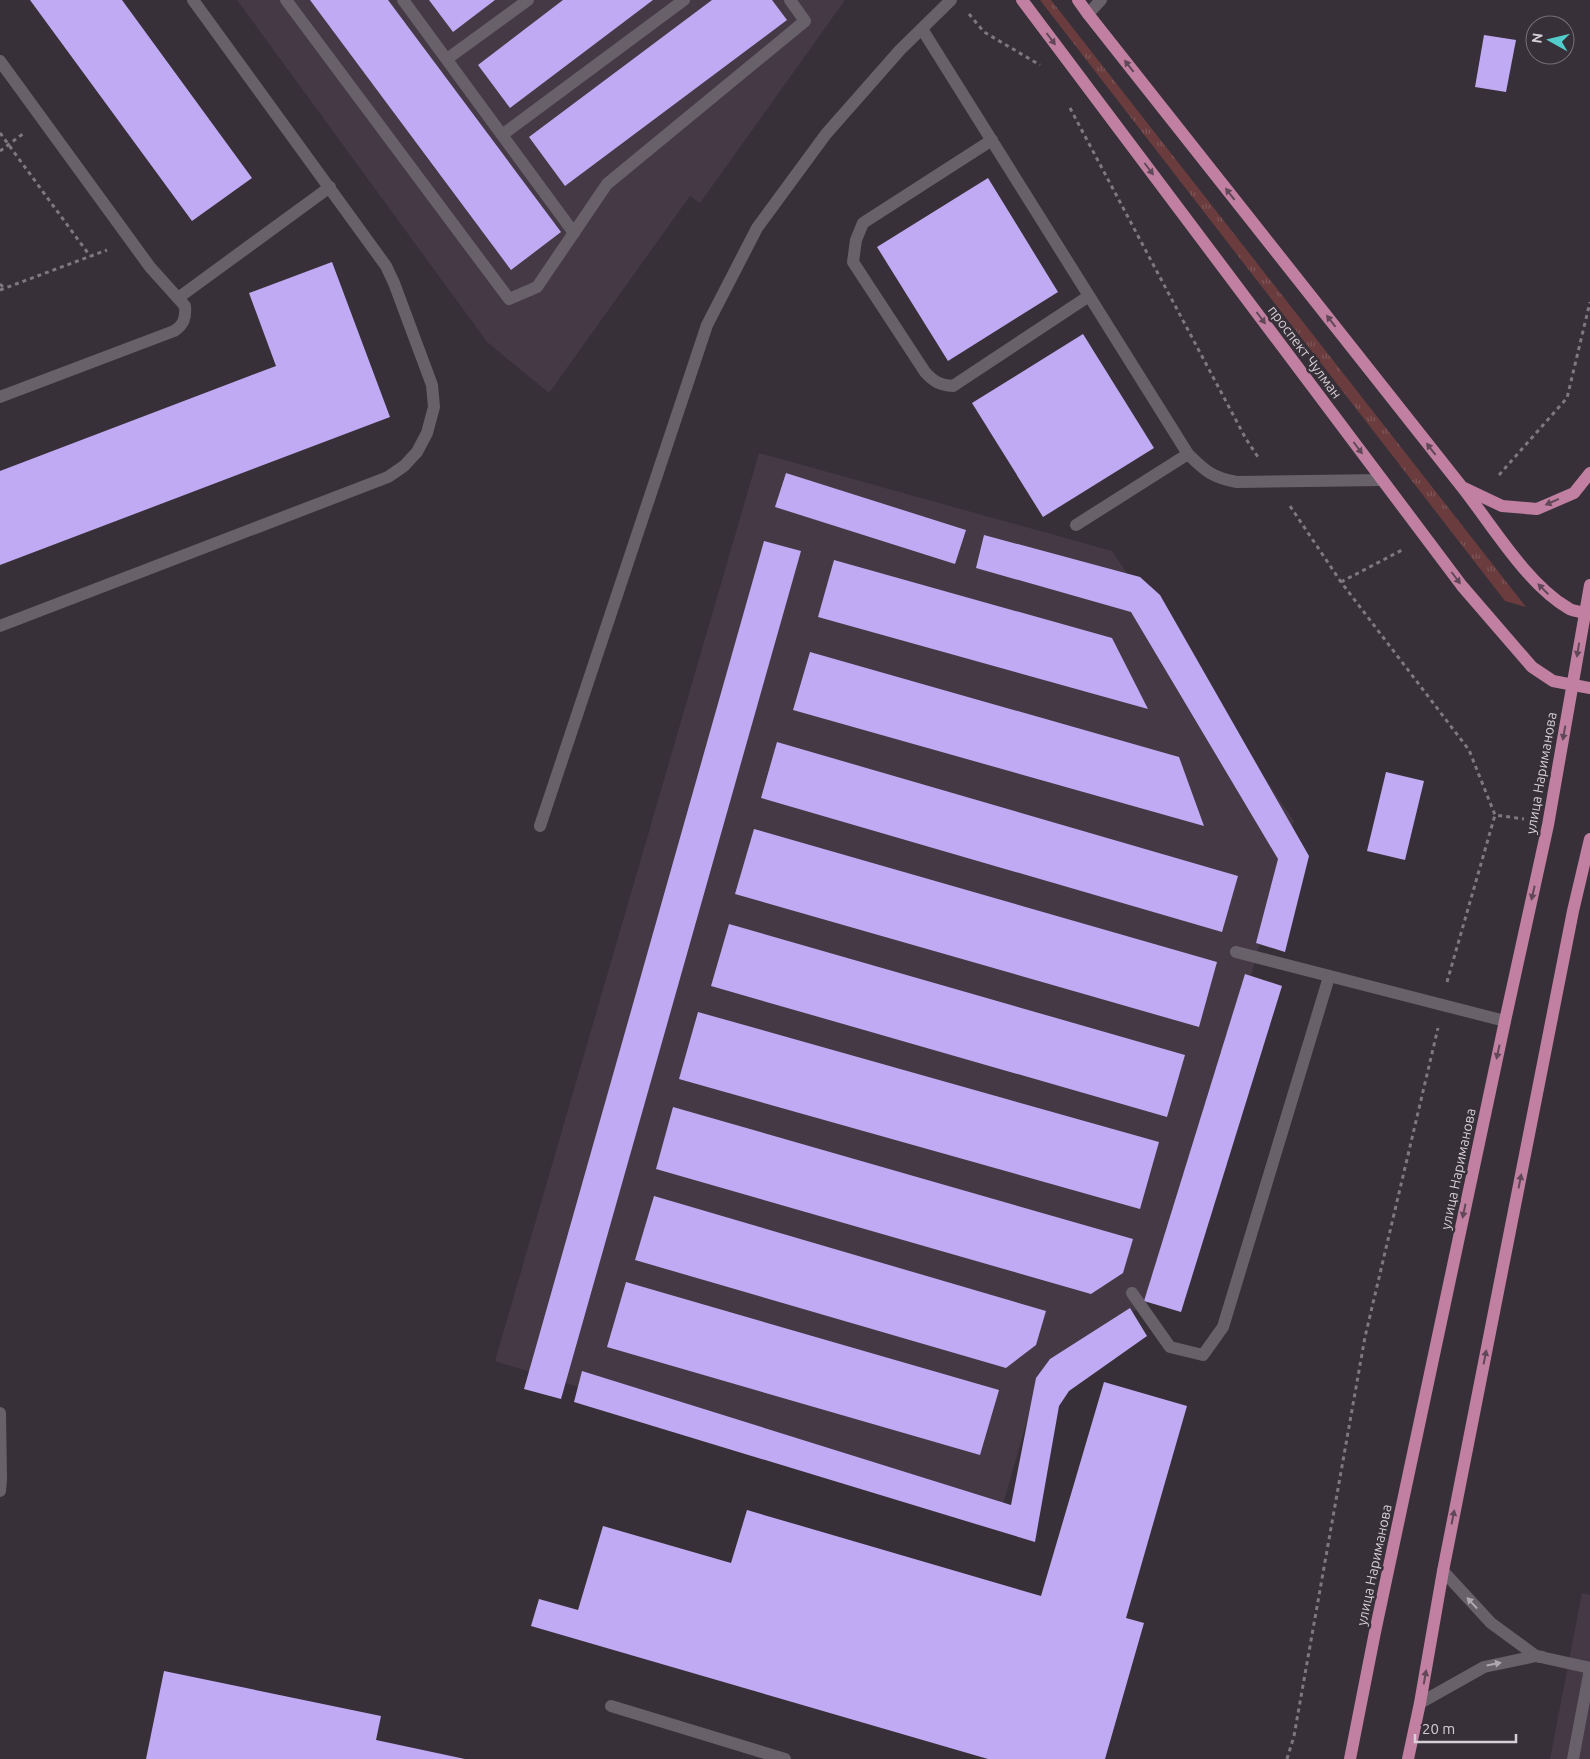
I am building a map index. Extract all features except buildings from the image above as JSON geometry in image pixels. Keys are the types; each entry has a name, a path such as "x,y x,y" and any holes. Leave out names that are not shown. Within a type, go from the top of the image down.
{"main road":[{"name":"проспект Чулман","path":"1022,0 1462,586 1532,666 1553,681 1590,688"},
{"path":"1078,0 1462,487 1517,560 1545,591 1569,610 1587,613"},
{"path":"1462,487 1502,506 1537,509 1574,492 1590,473"},
{"name":"улица Нариманова","path":"1350,1759 1375,1632 1548,825 1572,685 1587,613 1590,585"},
{"path":"1408,1759 1420,1703 1443,1571 1573,911 1590,839"}],"street":[{"path":"0,626 388,477 404,466 417,452 427,433 434,407 432,385 386,266 193,0"},
{"path":"286,0 509,299 537,287 607,184 805,21 790,0"},
{"path":"403,0 574,233"},
{"path":"447,59 528,0"},
{"path":"502,135 684,0"},
{"path":"540,826 707,325 757,228 826,134 900,50 951,0"},
{"path":"1088,14 1101,0"},
{"path":"922,29 1188,454 1203,469 1220,479 1237,482 1382,480"},
{"path":"0,61 156,275 185,306 186,314 181,326 174,331 0,397"},
{"path":"992,140 863,224 856,240 853,262 926,372 933,381 941,385 953,386 1089,296"},
{"path":"178,298 330,187"},
{"path":"1076,524 1188,454"},
{"path":"1236,952 1505,1020"},
{"path":"1132,1292 1170,1347 1203,1356 1223,1327 1329,977"},
{"path":"0,1413 2,1479 0,1491"},
{"path":"1443,1571 1491,1623 1536,1656 1590,1669 1573,1759"},
{"path":"1420,1703 1484,1666 1536,1656 1590,1662"},
{"path":"611,1706 785,1759"}],"path":[{"path":"968,13 984,32 1042,66"},
{"path":"1069,105 1246,439 1341,582 1469,750 1495,815 1441,1005 1437,1030 1364,1337 1294,1736 1287,1759"},
{"path":"0,133 90,256"},
{"path":"0,284 2,289 131,241"},
{"path":"1499,475 1566,398 1590,302"},
{"path":"1341,582 1405,549"},
{"path":"1495,815 1524,819"}],"shaded area":[{"path":"237,0 845,0 700,203 690,196 549,393 487,342"},
{"path":"759,453 1112,551 1294,821 1163,1293 1042,1369 999,1518 495,1361"},
{"path":"1582,1593 1590,1595 1590,1759 1550,1759"}],"green space":[{"path":"1040,0 1051,0 1526,607 1505,601"}]}
